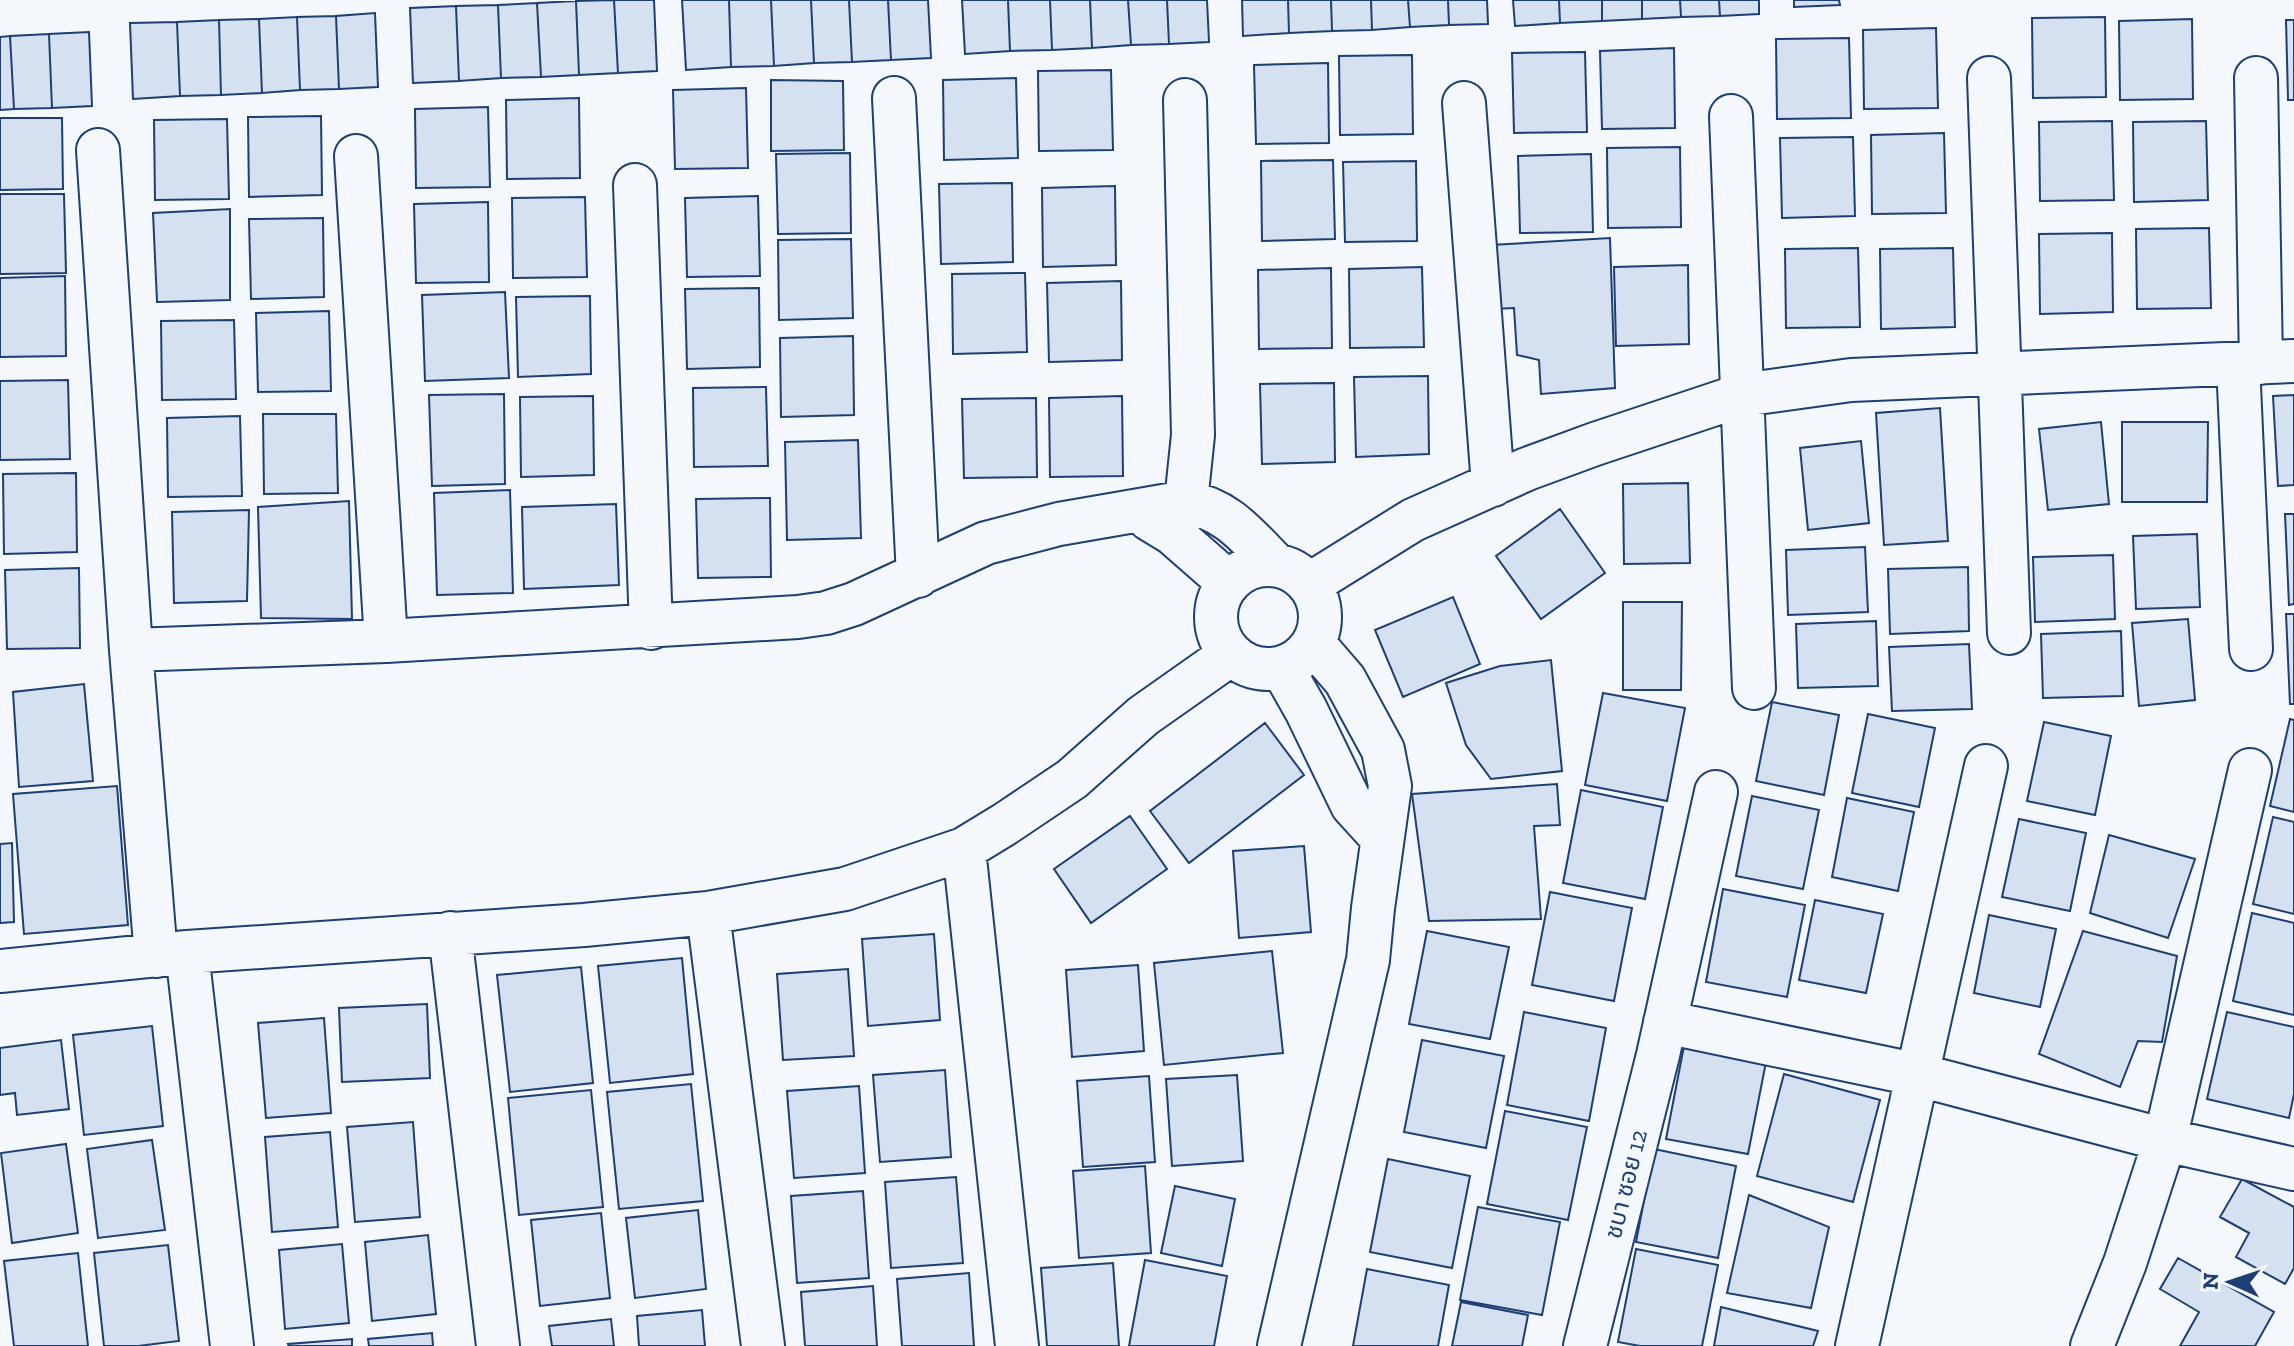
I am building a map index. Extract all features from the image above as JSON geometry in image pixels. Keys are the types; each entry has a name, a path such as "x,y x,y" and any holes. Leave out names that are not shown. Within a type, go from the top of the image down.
{"street":[{"path":"1989,78 2009,633"},
{"path":"2251,649 2264,362 2256,78"},
{"path":"894,98 918,576"},
{"path":"1185,100 1193,435 1179,518 1228,582"},
{"path":"1464,103 1493,485"},
{"path":"1731,116 1754,688"},
{"path":"98,150 131,650 171,954 232,1346"},
{"path":"356,156 386,641"},
{"path":"635,185 651,628"},
{"path":"131,650 651,628 826,613 918,576 986,543 1059,524 1134,510 1179,518 1206,506 1233,522 1292,574 1319,603 1321,624 1298,656 1263,669 1246,665 1231,654 1220,638 1216,619 1218,600 1228,582 1249,567 1292,574 1493,485 1595,444 1742,395 1851,380 2264,362"},
{"path":"0,971 171,954 584,925 708,913 845,889 964,849 1072,779 1143,716 1231,654"},
{"path":"1279,1346 1368,960 1390,786 1383,750 1345,680 1298,656"},
{"path":"1857,1346 1986,766"},
{"path":"2092,1346 2125,1263 2165,1140 2250,770"},
{"name":"ชบา ซอย 12","path":"1585,1346 1665,1022 1716,792"},
{"path":"964,849 1017,1346"},
{"path":"708,913 763,1346"},
{"path":"450,933 498,1346"},
{"path":"1665,1022 1919,1075 2165,1140 2294,1169"}],"building":[{"path":"614,0 618,73 579,75 576,1"},
{"path":"614,0 654,0 657,71 618,73"},
{"path":"682,0 729,0 731,67 686,70"},
{"path":"729,0 771,0 774,66 731,67"},
{"path":"771,0 811,0 814,63 774,66"},
{"path":"811,0 849,0 852,62 814,63"},
{"path":"849,0 888,0 891,60 852,62"},
{"path":"888,0 928,0 931,58 891,60"},
{"path":"962,0 1008,0 1010,51 965,54"},
{"path":"1008,0 1050,0 1052,50 1010,51"},
{"path":"1050,0 1090,0 1092,48 1052,50"},
{"path":"1090,0 1128,0 1131,45 1092,48"},
{"path":"1128,0 1167,0 1169,44 1131,45"},
{"path":"1167,0 1207,0 1209,42 1169,44"},
{"path":"1242,0 1288,0 1289,33 1243,36"},
{"path":"1288,0 1331,0 1332,31 1289,33"},
{"path":"1331,0 1371,0 1372,30 1332,31"},
{"path":"1371,0 1408,0 1410,27 1372,30"},
{"path":"1408,0 1448,0 1449,25 1410,27"},
{"path":"1448,0 1487,0 1488,24 1449,25"},
{"path":"1513,0 1559,0 1560,23 1515,26"},
{"path":"1559,0 1602,0 1602,21 1560,23"},
{"path":"1602,0 1642,0 1642,19 1602,21"},
{"path":"1642,0 1680,0 1681,17 1642,19"},
{"path":"1680,0 1719,0 1720,16 1681,17"},
{"path":"1719,0 1759,0 1759,14 1720,16"},
{"path":"1794,0 1839,0 1840,5 1794,7"},
{"path":"576,1 579,75 541,77 537,3"},
{"path":"537,3 541,77 501,78 498,5"},
{"path":"498,5 501,78 459,81 456,6"},
{"path":"456,6 459,81 413,83 410,8"},
{"path":"375,13 378,87 339,89 336,16"},
{"path":"336,16 339,89 300,90 297,17"},
{"path":"297,17 300,90 262,93 259,19"},
{"path":"2105,17 2106,97 2033,98 2032,18"},
{"path":"259,19 262,93 221,95 219,20"},
{"path":"2192,19 2193,99 2120,100 2119,21"},
{"path":"219,20 221,95 180,96 177,22"},
{"path":"2286,20 2294,20 2294,100 2288,100"},
{"path":"177,22 180,96 133,99 130,23"},
{"path":"1936,28 1938,108 1864,109 1863,30"},
{"path":"89,32 92,106 52,108 49,34"},
{"path":"49,34 52,108 14,109 10,36"},
{"path":"10,36 14,109 0,110 0,37"},
{"path":"1849,38 1851,118 1777,119 1776,39"},
{"path":"1674,48 1675,128 1602,129 1600,51"},
{"path":"1585,52 1587,132 1514,133 1512,53"},
{"path":"1412,55 1413,134 1340,135 1339,56"},
{"path":"1328,63 1329,143 1256,144 1254,65"},
{"path":"1111,70 1113,150 1039,151 1038,71"},
{"path":"1016,78 1018,158 944,160 943,80"},
{"path":"771,80 843,81 844,150 771,151"},
{"path":"746,88 748,168 675,169 673,90"},
{"path":"579,98 580,178 507,179 506,100"},
{"path":"488,107 490,187 416,188 415,109"},
{"path":"321,116 322,195 249,197 248,117"},
{"path":"0,118 62,118 63,189 0,190"},
{"path":"227,119 229,199 155,200 154,120"},
{"path":"2112,121 2114,200 2040,201 2039,122"},
{"path":"2206,121 2208,200 2134,202 2133,122"},
{"path":"1944,133 1946,213 1872,214 1871,135"},
{"path":"1853,137 1855,216 1782,218 1780,138"},
{"path":"1680,147 1681,227 1608,228 1607,148"},
{"path":"850,153 851,233 778,234 776,154"},
{"path":"1591,154 1593,232 1520,233 1518,156"},
{"path":"1333,160 1335,239 1262,241 1261,161"},
{"path":"1416,161 1417,241 1345,242 1343,162"},
{"path":"1012,183 1013,262 941,264 939,184"},
{"path":"1115,186 1116,265 1043,267 1042,188"},
{"path":"0,194 64,194 66,273 0,274"},
{"path":"758,196 760,276 687,277 685,198"},
{"path":"585,197 587,277 513,278 512,198"},
{"path":"488,202 489,282 416,283 414,204"},
{"path":"230,209 230,300 157,302 153,213"},
{"path":"323,218 324,297 251,299 249,219"},
{"path":"2209,228 2211,308 2137,309 2136,229"},
{"path":"2112,233 2113,312 2040,314 2039,234"},
{"path":"1610,238 1615,388 1541,394 1539,360 1517,355 1514,308 1494,309 1491,245"},
{"path":"851,239 853,318 779,320 778,240"},
{"path":"1858,248 1860,327 1786,328 1785,249"},
{"path":"1953,248 1955,327 1881,329 1880,249"},
{"path":"1688,265 1689,344 1616,346 1614,267"},
{"path":"1422,267 1424,347 1350,348 1349,269"},
{"path":"1331,268 1332,348 1259,349 1258,270"},
{"path":"1025,273 1027,352 953,354 952,274"},
{"path":"65,276 66,356 0,357 0,278"},
{"path":"1121,281 1122,360 1049,362 1047,283"},
{"path":"759,288 760,367 687,369 685,289"},
{"path":"505,292 509,378 425,381 422,295"},
{"path":"590,296 591,374 518,377 516,297"},
{"path":"329,311 331,391 258,392 256,313"},
{"path":"234,320 236,399 162,400 161,321"},
{"path":"853,336 854,415 781,417 780,338"},
{"path":"1428,376 1429,454 1356,457 1354,377"},
{"path":"68,380 70,459 0,460 0,381"},
{"path":"1334,383 1335,462 1262,464 1260,384"},
{"path":"766,387 768,466 694,467 693,388"},
{"path":"504,394 505,484 432,486 429,395"},
{"path":"2294,395 2294,485 2278,486 2273,396"},
{"path":"593,396 594,475 521,477 520,397"},
{"path":"1122,396 1123,476 1050,477 1049,398"},
{"path":"1036,398 1037,477 964,478 962,399"},
{"path":"1940,408 1948,541 1884,545 1876,413"},
{"path":"263,414 336,414 338,493 264,494"},
{"path":"240,416 242,496 168,497 167,418"},
{"path":"2101,422 2109,504 2048,510 2039,429"},
{"path":"2122,422 2208,422 2207,502 2122,502"},
{"path":"858,440 861,538 787,540 785,442"},
{"path":"1861,441 1869,523 1808,530 1800,448"},
{"path":"76,473 77,552 4,554 3,474"},
{"path":"1688,483 1690,563 1624,564 1623,484"},
{"path":"510,490 513,593 437,595 434,493"},
{"path":"770,498 771,577 698,578 696,499"},
{"path":"349,501 352,619 261,618 258,507"},
{"path":"616,504 619,585 524,589 522,507"},
{"path":"1560,509 1605,573 1541,619 1496,556"},
{"path":"249,510 247,601 174,603 172,512"},
{"path":"2285,514 2294,514 2294,604 2289,605"},
{"path":"2197,534 2200,607 2136,609 2133,536"},
{"path":"1865,547 1868,612 1788,615 1786,550"},
{"path":"2113,555 2115,619 2035,622 2033,557"},
{"path":"1968,567 1969,631 1890,634 1888,569"},
{"path":"79,568 80,648 7,649 5,570"},
{"path":"1453,597 1480,664 1403,697 1375,630"},
{"path":"1623,602 1682,602 1681,690 1623,690"},
{"path":"2286,614 2294,614 2294,704 2290,704"},
{"path":"2188,619 2195,700 2139,706 2132,623"},
{"path":"1876,621 1878,686 1798,688 1796,624"},
{"path":"2121,631 2123,696 2043,698 2041,634"},
{"path":"1969,644 1972,709 1892,711 1889,647"},
{"path":"1551,660 1562,771 1491,779 1466,745 1446,683 1500,666"},
{"path":"84,684 93,781 19,787 13,692"},
{"path":"1603,693 1685,708 1667,801 1585,785"},
{"path":"1772,702 1839,715 1824,795 1756,781"},
{"path":"1868,714 1935,728 1919,807 1852,793"},
{"path":"2290,719 2294,720 2294,812 2270,806"},
{"path":"2044,722 2111,736 2095,815 2027,801"},
{"path":"1265,723 1304,775 1189,863 1150,811"},
{"path":"1557,784 1560,825 1534,826 1541,919 1429,921 1412,794"},
{"path":"117,786 128,925 24,934 13,794"},
{"path":"1581,790 1663,807 1645,899 1563,883"},
{"path":"1752,796 1819,810 1803,889 1736,876"},
{"path":"1847,798 1914,812 1898,891 1832,877"},
{"path":"1130,816 1167,869 1091,923 1054,869"},
{"path":"2273,817 2294,822 2294,914 2253,904"},
{"path":"2019,819 2086,833 2070,911 2002,897"},
{"path":"2109,835 2195,859 2168,938 2090,913"},
{"path":"12,843 14,922 0,923 0,844"},
{"path":"1304,846 1311,932 1239,938 1233,851"},
{"path":"1723,889 1805,905 1787,997 1706,982"},
{"path":"1550,892 1632,908 1614,1001 1532,985"},
{"path":"1815,900 1883,914 1866,993 1799,980"},
{"path":"2252,913 2294,923 2294,1015 2233,1001"},
{"path":"1989,915 2056,929 2040,1007 1974,993"},
{"path":"1427,931 1509,947 1490,1039 1409,1024"},
{"path":"2083,931 2177,956 2162,1042 2138,1041 2120,1087 2039,1054"},
{"path":"934,934 940,1020 868,1026 862,939"},
{"path":"1272,951 1283,1053 1164,1065 1154,963"},
{"path":"682,958 693,1074 610,1083 598,966"},
{"path":"1138,965 1144,1051 1072,1057 1066,970"},
{"path":"581,967 593,1083 510,1092 497,975"},
{"path":"848,969 854,1056 783,1060 777,974"},
{"path":"427,1004 430,1078 342,1082 339,1008"},
{"path":"1524,1012 1606,1028 1589,1121 1507,1105"},
{"path":"2227,1012 2294,1027 2294,1094 2289,1118 2207,1099"},
{"path":"324,1018 331,1113 266,1118 258,1023"},
{"path":"152,1026 163,1126 84,1135 73,1035"},
{"path":"61,1040 69,1109 17,1115 15,1093 0,1095 0,1048"},
{"path":"1422,1040 1504,1056 1486,1148 1404,1132"},
{"path":"1684,1046 1766,1062 1748,1154 1666,1139"},
{"path":"945,1070 951,1157 880,1162 873,1075"},
{"path":"1784,1074 1880,1100 1853,1202 1757,1176"},
{"path":"1237,1075 1243,1161 1172,1166 1166,1079"},
{"path":"1149,1076 1155,1162 1083,1167 1077,1081"},
{"path":"691,1084 703,1201 619,1209 607,1092"},
{"path":"859,1086 865,1173 794,1178 787,1091"},
{"path":"591,1090 603,1207 519,1215 508,1098"},
{"path":"1505,1111 1587,1127 1568,1220 1487,1204"},
{"path":"413,1122 420,1217 355,1222 347,1127"},
{"path":"330,1132 338,1227 272,1232 265,1137"},
{"path":"152,1140 165,1230 98,1238 87,1149"},
{"path":"66,1144 78,1233 12,1243 1,1153"},
{"path":"1654,1149 1736,1166 1718,1258 1636,1242"},
{"path":"1388,1159 1470,1176 1452,1268 1370,1252"},
{"path":"1145,1166 1151,1253 1079,1258 1073,1171"},
{"path":"956,1177 963,1263 891,1268 885,1182"},
{"path":"2242,1179 2294,1207 2294,1268 2285,1284 2236,1257 2249,1233 2220,1217"},
{"path":"1175,1186 1235,1199 1222,1266 1161,1253"},
{"path":"863,1191 869,1278 797,1283 791,1196"},
{"path":"1749,1195 1829,1227 1811,1308 1727,1293"},
{"path":"1478,1207 1560,1222 1542,1315 1460,1300"},
{"path":"698,1210 706,1289 635,1298 626,1218"},
{"path":"601,1213 610,1298 540,1306 531,1220"},
{"path":"428,1235 436,1314 372,1321 365,1242"},
{"path":"342,1244 349,1323 285,1329 279,1250"},
{"path":"168,1245 179,1341 104,1346 94,1253"},
{"path":"1636,1249 1718,1265 1702,1346 1640,1346 1618,1342"},
{"path":"78,1253 88,1346 14,1346 4,1261"},
{"path":"2178,1258 2274,1312 2255,1346 2180,1346 2199,1312 2160,1289"},
{"path":"1145,1260 1227,1276 1214,1346 1129,1346"},
{"path":"1113,1263 1119,1346 1047,1346 1041,1268"},
{"path":"1367,1269 1449,1285 1438,1346 1353,1346"},
{"path":"969,1273 974,1346 902,1346 897,1279"},
{"path":"873,1286 877,1346 805,1346 801,1292"},
{"path":"1461,1302 1528,1315 1522,1346 1452,1346"},
{"path":"1721,1307 1818,1331 1813,1346 1714,1346"},
{"path":"702,1310 705,1346 639,1346 637,1316"},
{"path":"611,1319 614,1346 552,1346 549,1326"},
{"path":"432,1333 433,1346 369,1346 368,1339"},
{"path":"352,1339 352,1346 288,1344"}]}
